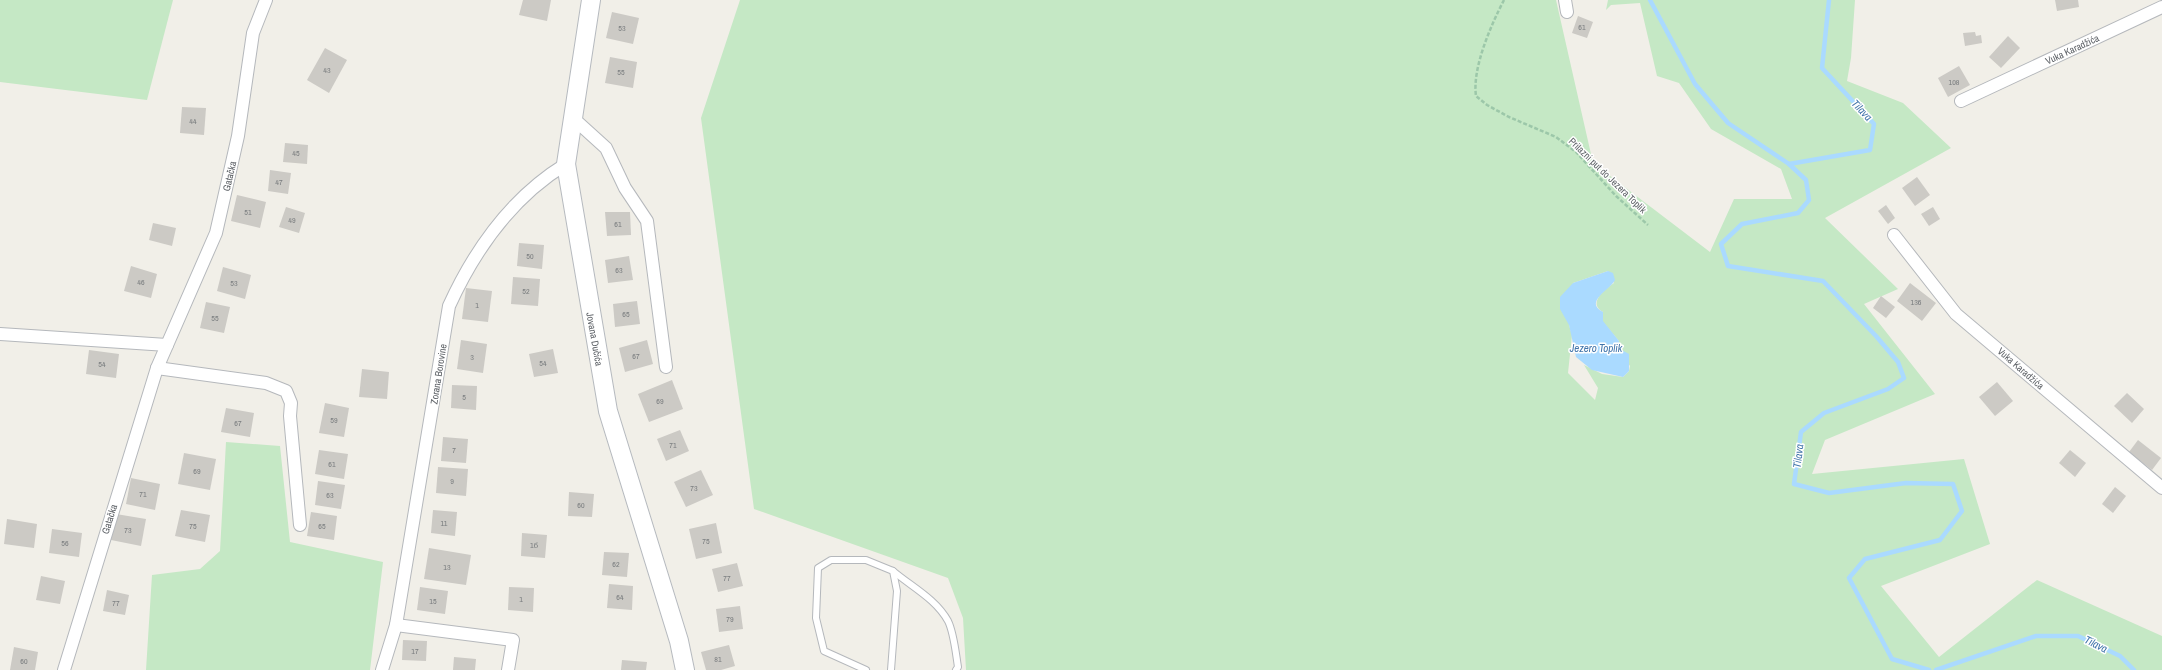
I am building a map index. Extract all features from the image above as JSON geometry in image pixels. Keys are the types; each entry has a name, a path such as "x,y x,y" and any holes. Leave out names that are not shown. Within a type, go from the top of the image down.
{"main road":[{"name":"Jovana Dučića","path":"591,0 566,164 608,410 679,641 685,670"}],"street":[{"name":"Gatačka","path":"64,670 157,368 216,232 238,136 253,33 266,0"},
{"name":"Vuka Karadžića","path":"1961,101 2162,7"},
{"path":"574,119 606,148 624,188 647,221 666,367"},
{"name":"Zorana Borovine","path":"382,670 396,625 449,306 463,275 489,236 529,191 566,164"},
{"name":"Vuka Karadžića","path":"1894,235 1956,314 2162,488"},
{"path":"0,334 167,344"},
{"path":"157,368 266,383 286,390 291,403 290,416 300,525"},
{"path":"396,625 513,640 508,670"}],"lane":[{"path":"866,670 824,651 816,618 818,568 831,560 866,560 893,571 932,599 949,622 958,668 956,670"},
{"path":"891,670 897,591 893,571"}],"path":[{"name":"Prilazni put do Jezera Toplik","path":"1504,0 1496,15 1480,62 1474,84 1476,96 1487,105 1509,117 1556,137 1576,152 1616,196 1648,225"}],"green space":[{"path":"0,0 173,0 147,100 0,82"},
{"path":"740,0 1556,0 1593,163 1710,252 1734,199 1792,199 1781,169 1711,129 1679,83 1657,76 1640,3 1611,5 1606,10 1608,0 1855,0 1851,58 1847,81 1903,103 1951,148 1825,218 1898,289 1864,304 1935,394 1825,440 1812,474 1964,459 1990,544 1881,586 1939,657 2037,580 2162,636 2162,670 966,670 963,618 948,578 754,509 701,118","holes":["1608,271 1614,283 1602,292 1597,300 1597,305 1603,312 1603,322 1619,341 1618,348 1630,366 1629,371 1623,377 1602,374 1584,365 1598,388 1595,400 1568,373 1572,335 1569,325 1573,283"]},
{"path":"226,442 280,446 290,542 383,562 370,670 146,670 152,575 200,569 220,551"}],"water":[{"name":"Jezero Toplik","path":"1608,271 1613,273 1615,280 1613,284 1600,296 1596,304 1603,312 1603,321 1619,341 1618,348 1629,354 1629,371 1623,377 1592,370 1576,357 1569,325 1560,309 1560,297 1573,283"}],"building":[{"path":"523,0 551,0 547,21 519,15"},
{"path":"2055,0 2078,0 2079,7 2057,11"},
{"path":"612,12 639,18 633,44 606,38"},
{"path":"1578,16 1593,22 1587,38 1572,33"},
{"path":"1975,32 1976,36 1981,35 1982,43 1965,46 1963,33"},
{"path":"2008,36 2020,48 2001,68 1989,57"},
{"path":"325,48 347,60 329,93 307,80"},
{"path":"610,57 637,62 633,88 605,83"},
{"path":"1959,66 1970,85 1948,97 1938,78"},
{"path":"182,107 206,108 204,135 180,133"},
{"path":"285,143 308,145 307,164 283,162"},
{"path":"270,170 291,173 288,194 268,191"},
{"path":"1917,177 1930,195 1915,206 1902,188"},
{"path":"237,195 266,202 260,228 231,221"},
{"path":"1886,205 1895,218 1888,224 1878,211"},
{"path":"286,207 305,213 299,233 279,227"},
{"path":"1933,207 1940,219 1929,226 1921,214"},
{"path":"605,212 630,212 631,235 607,236"},
{"path":"153,223 176,228 172,246 149,240"},
{"path":"519,243 544,245 542,269 517,266"},
{"path":"629,256 633,280 608,283 605,260"},
{"path":"131,266 157,274 151,298 124,291"},
{"path":"223,267 251,275 245,299 217,291"},
{"path":"513,277 540,279 538,306 511,304"},
{"path":"1910,283 1936,303 1922,321 1897,301"},
{"path":"466,288 492,291 488,322 462,319"},
{"path":"1881,296 1895,307 1886,318 1873,308"},
{"path":"637,301 640,324 615,327 613,304"},
{"path":"206,302 230,307 224,333 200,328"},
{"path":"461,340 487,344 483,373 457,369"},
{"path":"647,340 653,364 625,372 619,348"},
{"path":"553,349 558,373 534,377 529,354"},
{"path":"89,350 119,354 116,378 86,374"},
{"path":"362,369 389,372 387,399 359,397"},
{"path":"672,380 683,409 649,422 638,394"},
{"path":"1997,382 2013,401 1995,416 1979,397"},
{"path":"452,385 477,386 476,410 451,408"},
{"path":"2127,393 2144,409 2132,423 2114,406"},
{"path":"325,403 349,408 344,437 319,433"},
{"path":"226,408 254,413 250,437 221,432"},
{"path":"680,430 689,451 666,461 657,439"},
{"path":"443,437 468,439 466,463 441,461"},
{"path":"2138,440 2161,458 2152,470 2129,452"},
{"path":"319,450 348,454 344,479 315,474"},
{"path":"2070,450 2086,463 2075,477 2059,463"},
{"path":"184,453 216,459 210,490 178,484"},
{"path":"438,467 468,469 466,496 436,493"},
{"path":"701,470 713,495 686,507 674,482"},
{"path":"131,478 160,484 155,510 126,504"},
{"path":"318,481 345,485 341,509 315,505"},
{"path":"2115,487 2126,496 2113,513 2102,504"},
{"path":"569,492 594,494 592,517 568,516"},
{"path":"181,510 210,515 205,542 175,536"},
{"path":"433,510 457,512 455,536 431,533"},
{"path":"311,512 337,516 334,540 307,536"},
{"path":"116,514 146,519 141,546 111,540"},
{"path":"7,519 37,524 34,548 4,544"},
{"path":"716,523 722,553 696,559 689,529"},
{"path":"52,529 82,533 79,557 49,553"},
{"path":"522,533 547,535 545,558 521,556"},
{"path":"429,548 471,555 466,585 424,579"},
{"path":"604,552 629,553 627,577 602,575"},
{"path":"737,563 743,586 718,592 712,569"},
{"path":"41,576 65,581 60,604 36,600"},
{"path":"609,584 633,586 632,610 607,608"},
{"path":"420,587 448,591 445,614 417,610"},
{"path":"509,587 534,588 533,612 508,610"},
{"path":"107,590 129,595 125,615 103,611"},
{"path":"740,606 743,629 719,632 716,609"},
{"path":"403,640 427,641 426,661 402,660"},
{"path":"729,645 735,666 721,670 706,670 701,652"},
{"path":"14,647 38,652 35,670 10,670"},
{"path":"454,657 476,659 475,670 453,670"},
{"path":"622,660 647,662 646,670 621,670"}],"waterway":[{"name":"Tilava","path":"1650,0 1695,84 1728,123 1789,164"},
{"name":"Tilava","path":"1829,0 1822,68 1874,124 1870,150 1789,164 1806,180 1809,200 1798,213 1742,224 1721,244 1728,266 1823,281 1876,336 1898,362 1904,378 1888,389 1824,413 1801,432 1794,484 1829,493 1906,483 1953,484 1962,511 1940,540 1865,559 1849,578 1892,659 1929,670"},
{"name":"Tilava","path":"1936,670 2036,636 2078,636 2120,656 2134,670"}]}
